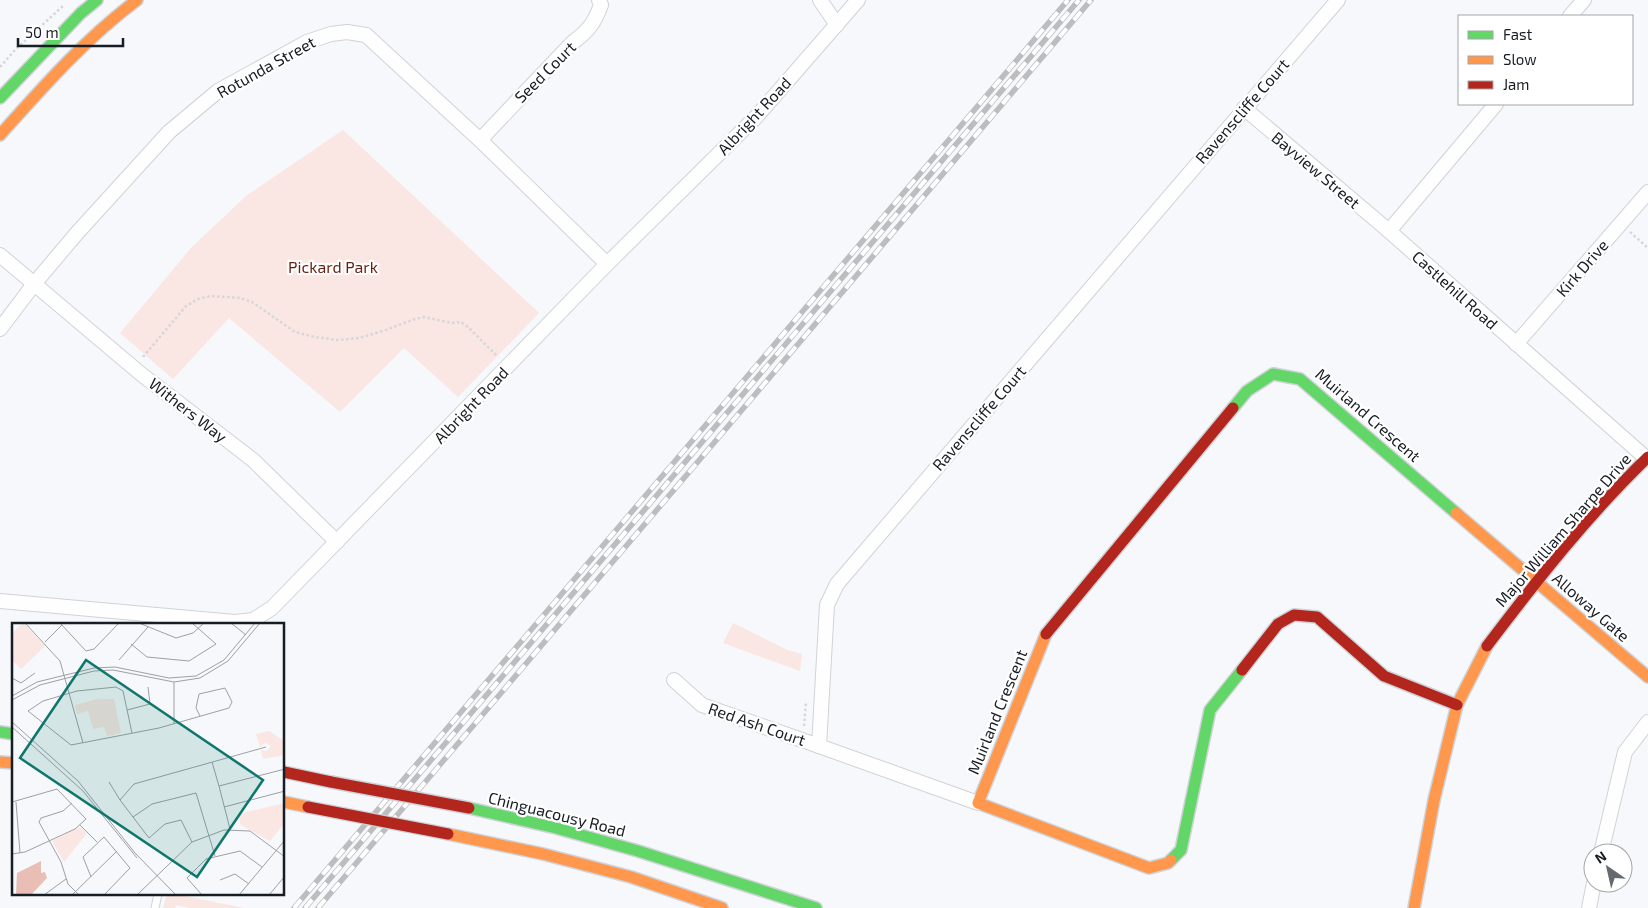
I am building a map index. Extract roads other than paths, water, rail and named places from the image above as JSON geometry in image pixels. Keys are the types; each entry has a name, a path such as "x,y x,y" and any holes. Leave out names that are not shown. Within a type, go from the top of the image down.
{"street":[{"path":"0,98 81,13 97,0"},
{"path":"0,136 97,33 138,0"},
{"name":"Seed Court","path":"480,140 572,44 586,32 596,20 601,5 599,0"},
{"path":"820,0 837,25"},
{"name":"Albright Road","path":"0,601 235,622 253,620 272,608 607,264 758,116 858,0"},
{"name":"Ravenscliffe Court","path":"819,746 827,605 837,584 1338,0"},
{"path":"1571,15 1584,0"},
{"name":"Rotunda Street","path":"34,284 169,132 218,91 307,42 331,34 347,32 366,34 480,140 607,264"},
{"path":"1389,231 1495,105"},
{"name":"Bayview Street","path":"1244,108 1389,231"},
{"name":"Kirk Drive","path":"1516,344 1648,192"},
{"name":"Castlehill Road","path":"1389,231 1647,457"},
{"name":"Withers Way","path":"0,255 134,368 253,460 337,542"},
{"path":"0,329 34,284"},
{"name":"Muirland Crescent","path":"978,802 1045,634 1247,391 1273,374 1300,379 1536,581"},
{"name":"Major William Sharpe Drive","path":"1414,908 1434,800 1457,705 1484,649 1536,581 1617,487 1647,457"},
{"name":"Alloway Gate","path":"1536,581 1648,677"},
{"path":"819,746 978,802 1149,868 1168,863 1181,850 1210,710 1278,624 1294,615 1317,617 1384,676 1457,705"},
{"name":"Red Ash Court","path":"674,680 702,705 819,746"},
{"path":"1603,843 1625,752 1648,722"},
{"name":"Chinguacousy Road","path":"285,772 469,808 556,828 816,908"},
{"path":"285,802 544,854 622,875 722,908"},
{"path":"1588,908 1592,893"}],"railway":[{"path":"294,908 1068,0"},
{"path":"305,908 1079,0"},
{"path":"318,908 1091,0"}],"park label":[{"name":"Pickard Park","path":"333,267"}]}
